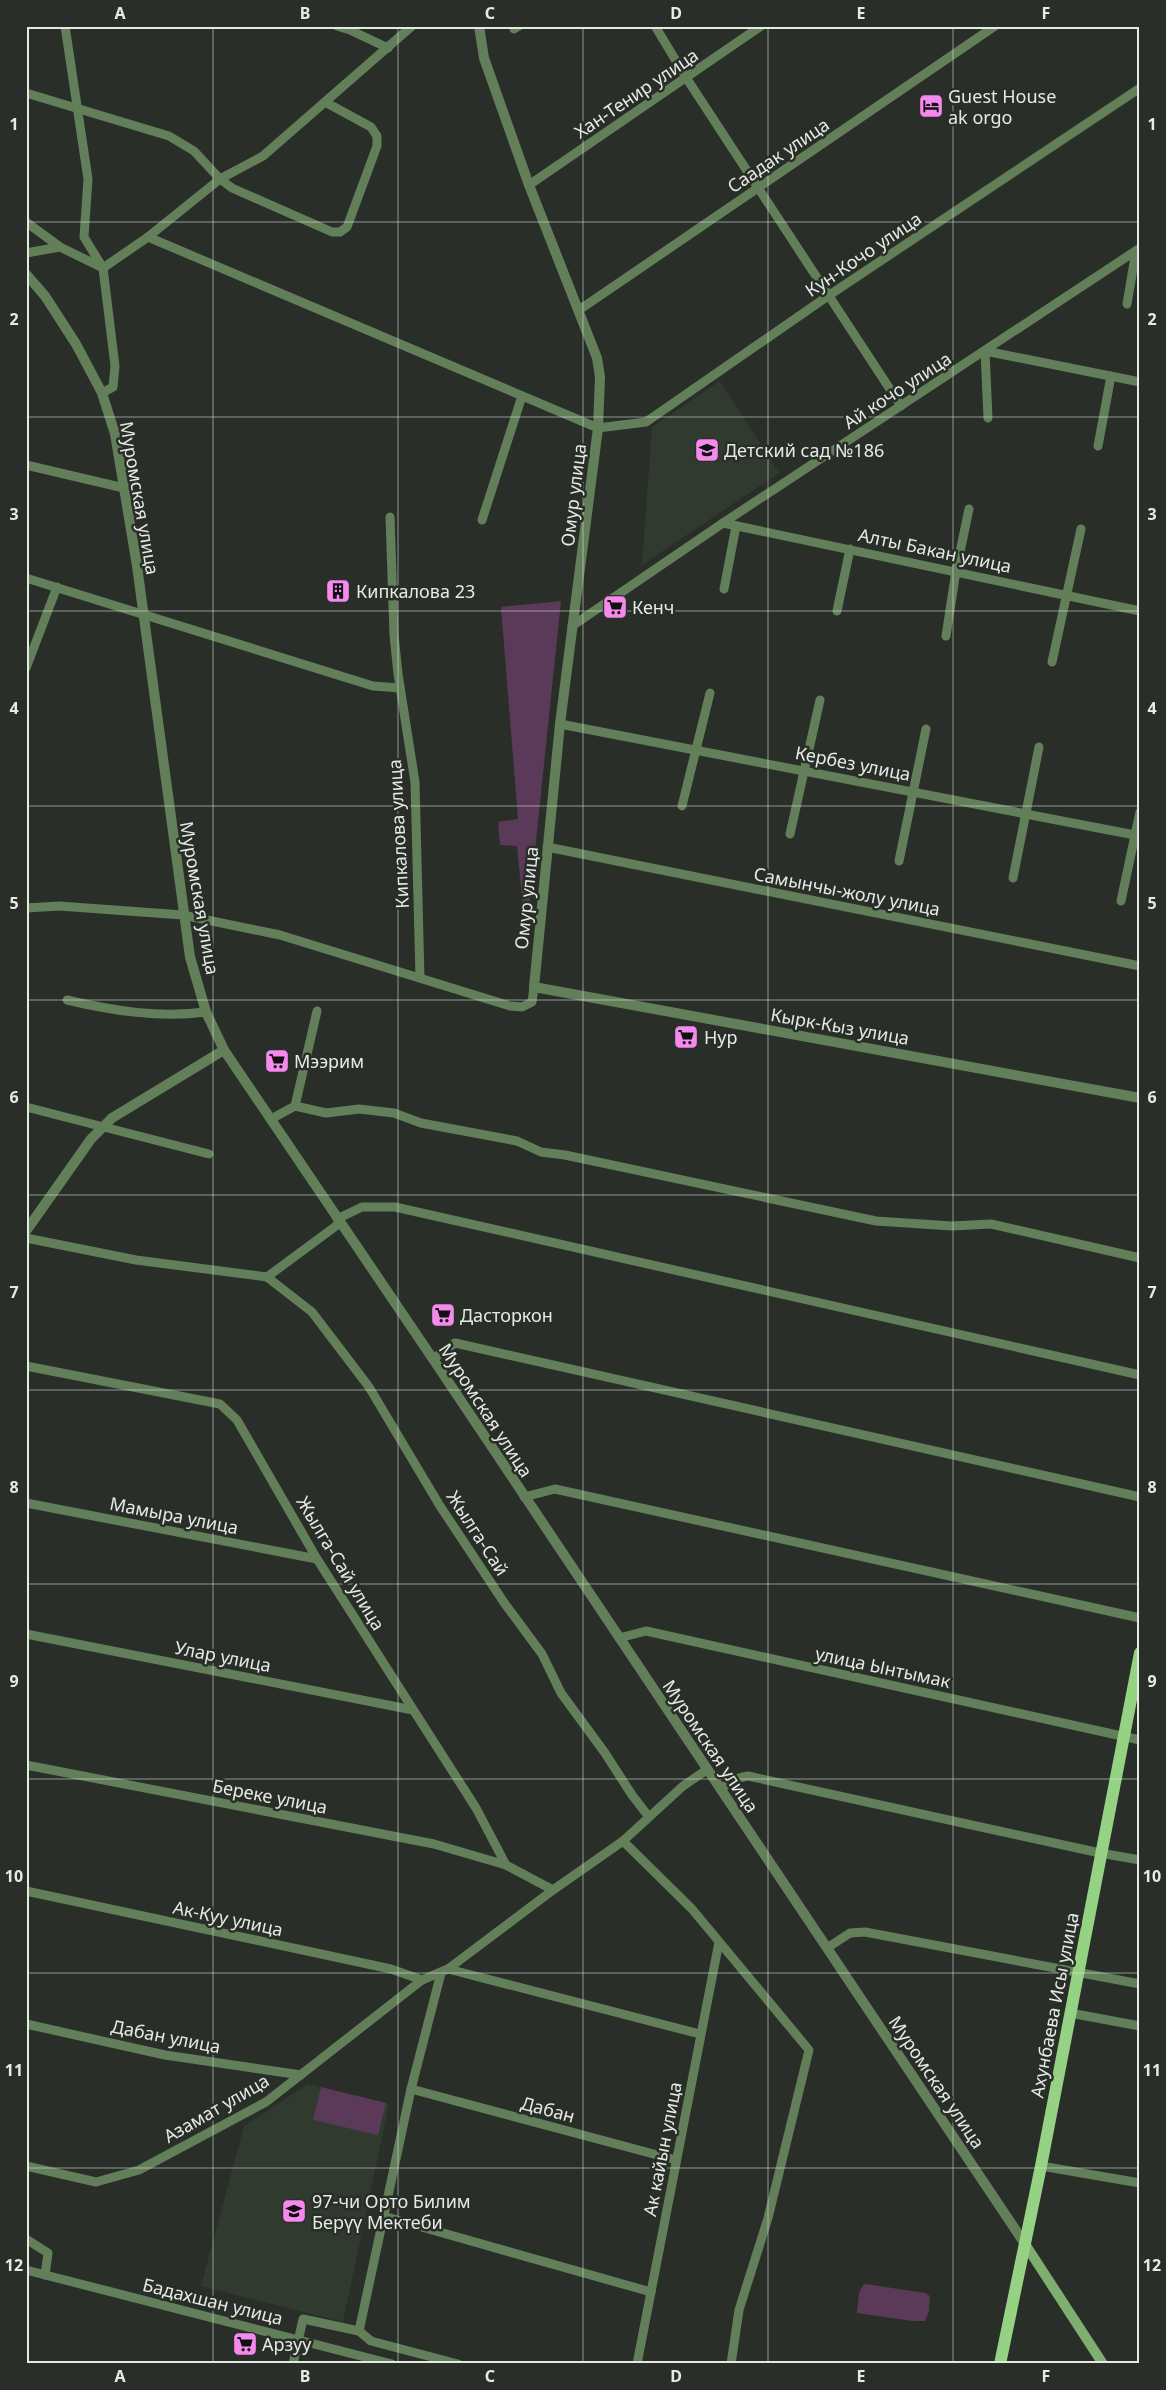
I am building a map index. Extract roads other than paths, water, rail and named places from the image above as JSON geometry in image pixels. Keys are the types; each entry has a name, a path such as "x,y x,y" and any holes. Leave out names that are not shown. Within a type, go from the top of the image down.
{"main road":[{"name":"Ахунбаева Исы улица","path":"1000,2364 1041,2166 1122,1736 1140,1653"},
{"name":"Муромская улица","path":"1025,2244 1104,2364"}],"street":[{"path":"66,26 88,179 84,237 103,268 115,366 113,387 102,393"},
{"path":"337,26 388,48"},
{"path":"103,268 148,237 220,179 263,156 412,26"},
{"name":"Омур улица","path":"479,26 484,58 528,185 597,358 600,377 598,428 560,724 534,987"},
{"path":"655,26 686,79 902,406"},
{"name":"Хан-Тенир улица","path":"528,185 686,79 761,26"},
{"name":"Саадак улица","path":"578,310 996,26"},
{"name":"Кун-Кочо улица","path":"598,428 646,422 828,296 1140,88"},
{"path":"26,93 169,136 194,151 220,179 232,188 332,232 340,232 347,227 377,146 377,136 371,127 325,102"},
{"path":"26,222 60,248 103,268"},
{"path":"148,237 598,428"},
{"path":"26,253 60,248"},
{"path":"1126,304 1138,250"},
{"name":"Ай кочо улица","path":"572,626 723,523 1138,250"},
{"name":"Муромская улица","path":"26,274 50,304 76,344 102,393 115,434 190,957 206,1012 224,1050 721,1788 1025,2244"},
{"path":"988,418 985,351 1140,382"},
{"path":"1098,446 1110,376"},
{"path":"482,520 522,396"},
{"path":"26,465 124,488"},
{"path":"946,636 956,571 970,509"},
{"name":"Кипкалова улица","path":"390,517 394,635 400,688 415,782 420,978"},
{"name":"Алты Бакан улица","path":"723,523 1140,611"},
{"path":"724,589 736,526"},
{"path":"1052,662 1081,529"},
{"path":"837,612 850,549"},
{"path":"26,578 373,686 400,688"},
{"path":"26,668 57,588"},
{"path":"682,806 710,693"},
{"path":"790,834 820,700"},
{"name":"Кербез улица","path":"560,724 1137,835"},
{"path":"899,861 926,729"},
{"path":"1013,878 1038,747"},
{"path":"1121,901 1137,835 1140,812"},
{"name":"Самынчы-жолу улица","path":"547,847 1140,966"},
{"path":"26,908 59,906 183,915 280,935 510,1006 522,1007 532,1002 534,987"},
{"name":"Кырк-Кыз улица","path":"534,987 1140,1098"},
{"path":"67,1000 164,1015 206,1012"},
{"path":"294,1106 317,1011"},
{"path":"26,1231 91,1139 112,1118 224,1050"},
{"path":"271,1119 294,1106 326,1113 359,1109 394,1113 421,1122 517,1141 541,1152 575,1157 876,1221 952,1226 991,1224 1140,1258"},
{"path":"26,1107 209,1154"},
{"path":"26,1238 136,1260 267,1278 339,1221 362,1207 395,1207 1140,1376"},
{"name":"Жылга-Сай","path":"267,1278 312,1312 369,1387 440,1506 505,1604 542,1654 561,1693 606,1753 632,1795 649,1817"},
{"path":"433,1359 455,1343 1140,1497"},
{"name":"Жылга-Сай улица","path":"26,1366 220,1404 237,1420 317,1559 476,1808 506,1865"},
{"path":"524,1497 555,1489 1140,1618"},
{"name":"Мамыра улица","path":"26,1503 317,1559"},
{"name":"улица Ынтымак","path":"619,1638 646,1631 1140,1740"},
{"name":"Улар улица","path":"26,1634 413,1710"},
{"name":"Береке улица","path":"26,1765 434,1844 506,1865"},
{"name":"Азамат улица","path":"26,2166 96,2182 139,2170 266,2102 422,1980 444,1971 623,1841 683,1786 708,1769"},
{"path":"721,1788 739,1778 748,1776 1100,1853 1140,1860"},
{"path":"623,1841 692,1909 809,2050 768,2218 739,2310 731,2364"},
{"path":"506,1865 553,1890"},
{"name":"Ак-Куу улица","path":"26,1891 391,1969 422,1980"},
{"path":"827,1948 850,1933 865,1932 1140,1984"},
{"name":"Ак кайын улица","path":"637,2364 700,2034 720,1942"},
{"path":"359,2331 412,2089 444,1971 700,2034"},
{"path":"1070,2013 1140,2026"},
{"name":"Дабан улица","path":"26,2024 165,2055 301,2075"},
{"name":"Дабан","path":"412,2089 676,2160"},
{"path":"1041,2166 1140,2183"},
{"path":"383,2216 651,2292"},
{"path":"26,2238 48,2253 46,2272"},
{"name":"Бадахшан улица","path":"26,2270 46,2272 392,2364"},
{"path":"293,2364 303,2319 359,2331 371,2341 458,2364"}],"place":[{"name":"Guest House ak orgo","path":"931,106"},
{"name":"Детский сад №186","path":"707,450"},
{"name":"Кипкалова 23","path":"338,591"},
{"name":"Кенч","path":"615,607"},
{"name":"Нур","path":"686,1037"},
{"name":"Мээрим","path":"277,1061"},
{"name":"Дасторкон","path":"443,1315"},
{"name":"97-чи Орто Билим Берүү Мектеби","path":"294,2211"},
{"name":"Арзуу","path":"245,2344"}]}
